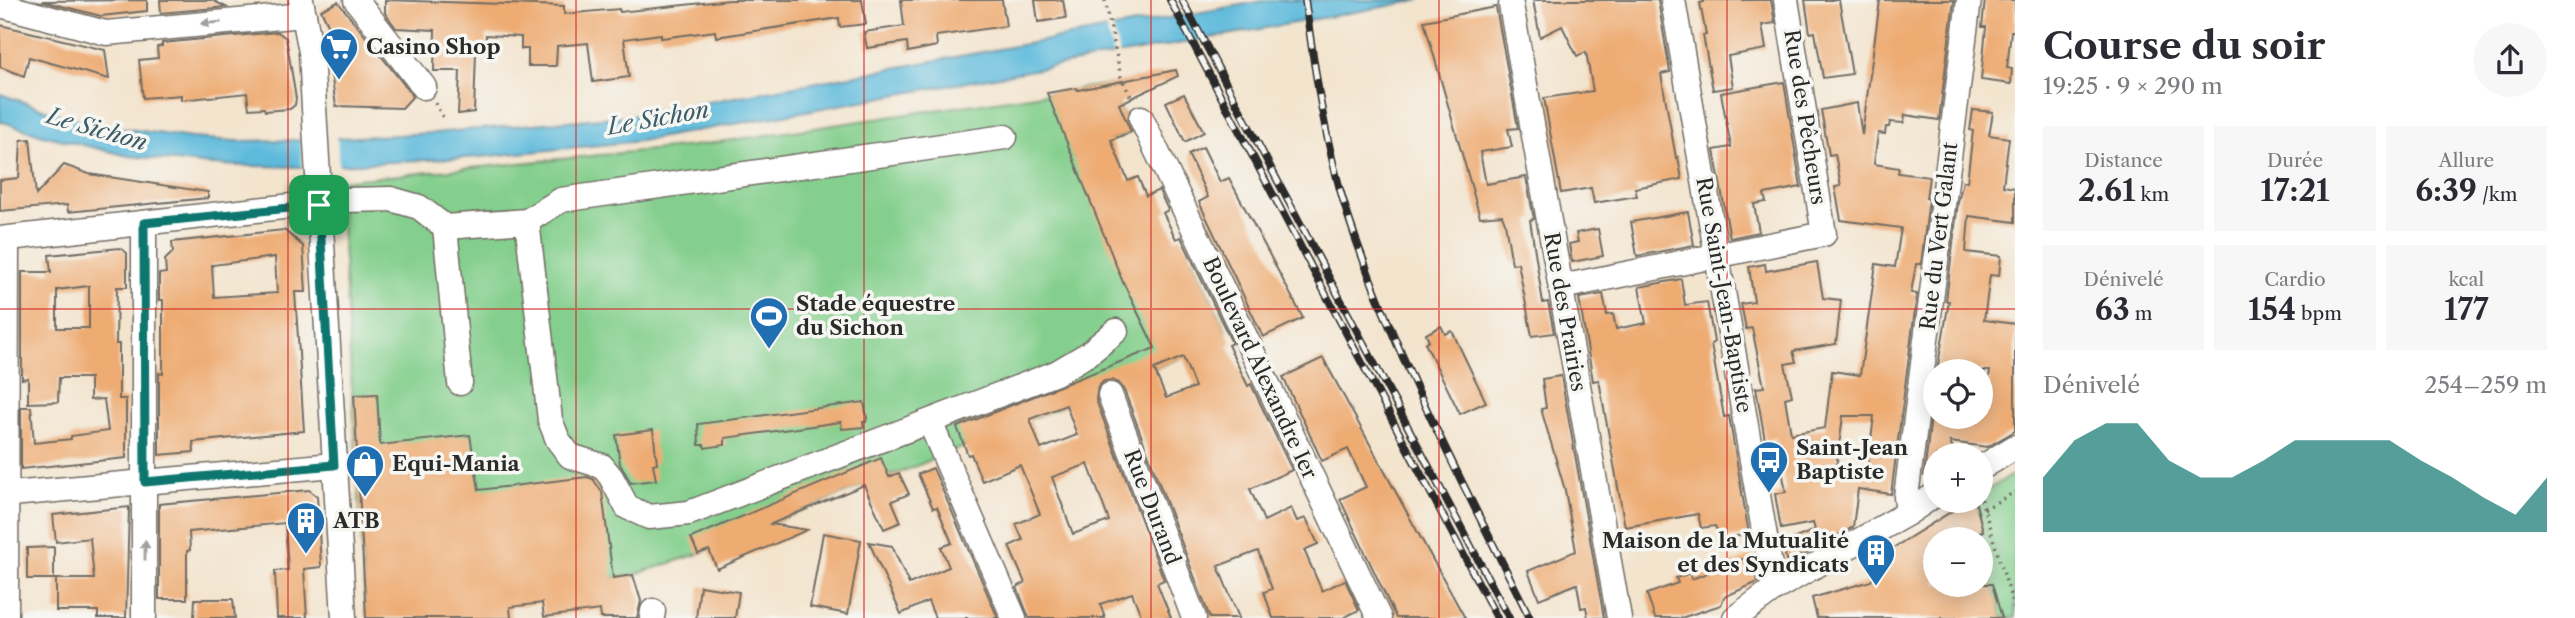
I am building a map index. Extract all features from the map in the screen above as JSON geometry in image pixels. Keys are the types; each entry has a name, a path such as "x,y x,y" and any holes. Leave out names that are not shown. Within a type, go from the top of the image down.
{"street":[{"path":"356,0 424,87"},
{"name":"Rue Saint-Jean-Baptiste","path":"1674,0 1774,589"},
{"name":"Rue des Pêcheurs","path":"1717,255 1824,234 1786,0"},
{"name":"Rue du Vert Galant","path":"1908,513 1906,497 1969,0"},
{"path":"0,5 106,33 302,7 310,52 314,107 344,618"},
{"name":"Rue des Prairies","path":"1511,5 1619,618"},
{"name":"Boulevard Alexandre Ier","path":"1141,118 1379,618"},
{"path":"6,618 3,495 4,239 144,223 319,192 345,200 391,199 419,207 445,228 527,221 561,200 1005,137"},
{"path":"527,221 550,420 558,440 570,456 602,466 627,507 649,516 690,513 1056,373 1088,354 1116,331"},
{"path":"144,223 144,618"},
{"path":"445,228 460,383"},
{"path":"1560,287 1717,255"},
{"name":"Rue Durand","path":"1110,395 1194,618"},
{"path":"930,422 1014,618"},
{"path":"1993,461 2015,447"},
{"path":"3,495 334,465"},
{"path":"1743,615 1774,589 1923,503"}],"path":[{"path":"1105,0 1121,77"},
{"path":"1993,504 2015,492"},
{"path":"1985,513 2015,611"}],"green space":[{"name":"Stade équestre du Sichon","path":"1109,84 1132,132 1073,156 1148,267 1187,249 1227,332 1182,352 1183,357 698,554 633,575 493,592 366,613 339,181 692,146"},
{"path":"2015,473 2015,618 2002,618 1993,588 1993,527 1982,527 1978,513 1993,513 1993,487"}],"water":[{"name":"Le Sichon","path":"1268,0 1421,0 640,141 480,157 301,167 210,165 128,156 43,135 0,121 0,94 61,115 107,126 234,141 434,133 636,115"}],"pier":[{"path":"1112,25 1120,58 1114,59 1106,26"},
{"path":"337,136 339,168 302,170 301,137"}],"building":[{"path":"147,0 147,11 101,16 42,1"},
{"path":"160,0 212,0 226,7 161,13"},
{"path":"385,0 564,6 564,14 619,9 620,12 730,0 862,0 866,24 840,27 839,18 716,37 715,31 661,38 661,34 624,39 629,77 593,82 588,43 557,46 556,66 528,66 528,49 521,49 521,37 486,35 485,51 476,51 474,112 458,114 460,71 434,71 435,30 396,28 385,13"},
{"path":"901,0 1002,0 1006,26 936,36 937,46 908,52 907,42 867,48 864,32 904,26"},
{"path":"1035,0 1063,0 1066,18 1038,22"},
{"path":"1533,0 1658,0 1670,72 1661,74 1682,179 1635,188 1637,196 1594,203 1591,188 1561,193 1544,98 1593,91 1586,52 1577,56 1562,26 1540,37"},
{"path":"1704,0 1771,0 1775,23 1762,25 1766,49 1728,56 1733,87 1713,90 1703,35 1706,35 1700,3"},
{"path":"1805,0 1839,0 1852,74 1823,78 1815,32 1810,33"},
{"path":"1880,0 1954,0 1939,120 1905,115 1904,123 1890,122 1885,134 1878,133 1874,164 1899,168 1898,173 1929,177 1921,264 1916,264 1911,293 1917,294 1891,494 1858,489 1853,527 1801,556 1786,560 1783,543 1815,530 1813,523 1781,529 1775,494 1786,492 1776,438 1765,440 1756,388 1764,387 1752,328 1746,329 1741,304 1754,302 1749,267 1765,264 1766,271 1817,262 1823,298 1841,300 1836,344 1793,351 1796,362 1785,364 1792,396 1785,398 1791,434 1825,428 1832,371 1860,375 1876,264 1895,267 1901,228 1841,220 1835,187 1841,186 1835,154 1829,155 1821,110 1857,103 1862,135","holes":["1843,416 1874,416 1867,472 1836,468"]},
{"path":"1985,0 2015,0 2015,31 2011,31 2007,68 2012,69 2011,84 1981,80 1986,27 1982,27"},
{"path":"338,2 413,96 402,108 336,106 325,33 331,30 321,10"},
{"path":"1496,7 1518,128 1508,129 1512,147 1480,152 1486,184 1526,177 1534,219 1530,220 1543,303 1548,302 1554,333 1532,336 1518,263 1512,264 1502,215 1480,217 1424,21"},
{"path":"0,25 105,50 109,79 29,57 24,76 0,67"},
{"path":"278,32 286,38 296,99 295,105 290,109 249,109 247,93 181,100 181,95 143,98 139,60 158,58 157,47 162,46 162,43"},
{"path":"1176,70 1178,76 1119,104 1131,132 1111,140 1128,181 1138,177 1146,196 1159,190 1168,210 1163,213 1176,239 1181,237 1232,343 1228,345 1248,386 1251,384 1292,470 1250,489 1264,521 1291,508 1297,521 1306,518 1318,544 1304,550 1322,591 1345,580 1359,610 1343,618 1273,618 1264,592 1272,589 1258,551 1218,566 1239,618 1210,618 1124,390 1119,383 1112,380 1104,381 1098,386 1096,400 1164,580 1157,583 1171,618 1142,618 1132,593 1100,604 1105,618 1029,618 1017,587 1025,583 1009,546 1023,540 1016,524 1040,514 1020,465 982,481 957,427 1155,348 1122,280 1047,93 1078,90","holes":["1183,357 1195,387 1166,398 1154,369","1066,405 1077,435 1041,449 1030,419","1088,464 1109,521 1073,534 1052,477"]},
{"path":"1784,82 1801,187 1764,194 1766,202 1754,204 1759,232 1730,238 1714,150 1731,147 1721,93"},
{"path":"1184,94 1204,132 1185,142 1166,102"},
{"path":"1973,110 1993,112 1989,135 2009,138 2003,186 2015,188 2015,222 1969,216 1966,252 2001,256 1999,276 1990,275 1984,320 2015,324 2015,431 1993,444 1928,443 1929,429 1993,429 1993,359 1939,359 1949,301 1946,301 1958,202 1963,181 1967,182 1973,131 1970,130"},
{"path":"30,139 36,195 64,165 89,174 208,192 208,198 68,212 67,205 0,211 0,180 19,178 21,140"},
{"path":"1203,147 1220,182 1229,178 1303,318 1263,337 1199,202 1208,197 1188,154"},
{"path":"1688,212 1694,245 1637,256 1631,222"},
{"path":"1598,229 1603,256 1572,262 1569,244 1578,242 1576,233"},
{"path":"284,230 303,246 306,292 295,292 304,431 193,442 194,452 159,455 159,373 163,374 163,300 159,300 159,274 166,273 165,260 173,252 172,242","holes":["275,257 277,293 214,297 212,265"]},
{"path":"120,248 127,253 127,287 117,287 116,344 119,344 119,399 126,399 126,458 21,469 21,407 31,407 34,443 108,431 104,399 90,400 90,378 59,378 58,402 28,403 28,378 22,379 22,272 51,272 49,255","holes":["89,286 89,328 57,328 57,290"]},
{"path":"1681,279 1685,305 1707,302 1714,342 1711,344 1724,417 1729,416 1749,534 1721,539 1715,526 1701,528 1698,514 1625,527 1599,380 1593,381 1579,298 1603,294 1607,315 1613,314 1616,329 1646,323 1639,287"},
{"path":"1441,326 1445,334 1452,331 1486,402 1460,414 1425,343 1429,341 1426,334"},
{"path":"1323,358 1465,618 1396,618 1340,499 1366,487 1348,449 1322,461 1283,377"},
{"path":"1561,376 1604,618 1588,618 1586,607 1581,608 1577,584 1539,599 1528,571 1576,551 1565,490 1541,409 1546,408 1542,379"},
{"path":"377,394 380,445 470,435 479,490 587,477 593,479 602,492 613,578 633,575 641,601 637,618 601,618 600,610 544,617 542,603 510,607 511,618 366,618 354,395"},
{"path":"864,402 867,418 866,422 863,422 864,427 842,429 841,422 725,438 725,445 705,448 704,445 699,445 698,424"},
{"path":"653,430 656,480 631,483 620,464 616,435"},
{"path":"881,458 889,477 899,473 909,494 892,501 901,522 884,529 864,485 771,524 807,530 717,569 709,550 698,554 691,538"},
{"path":"933,468 998,618 935,618 928,601 901,614 869,542 892,546 909,584 949,567 941,547 952,543 937,507 933,508 918,474"},
{"path":"309,490 317,496 321,567 304,569 307,618 277,618 275,571 288,570 285,523 189,532 187,599 159,599 159,504"},
{"path":"129,507 126,618 98,618 98,611 56,611 56,579 94,579 90,538 56,542 53,515"},
{"path":"1949,513 1978,513 1982,527 1927,527"},
{"path":"1923,529 1923,597 1993,597 1993,587 2002,618 1817,618 1812,598 1871,581 1893,548"},
{"path":"823,533 861,540 848,614 810,607"},
{"path":"54,547 54,579 27,579 27,548"},
{"path":"1753,555 1758,582 1724,597 1721,605 1681,618 1655,618 1647,594 1678,583 1676,578 1690,573 1692,579"},
{"path":"700,586 739,592 735,618 696,618"},
{"path":"195,599 233,599 235,618 194,618"}],"railway":[{"path":"1170,0 1497,618"},
{"path":"1182,0 1509,618"},
{"path":"1305,0 1333,161 1365,265 1431,418 1530,618"}],"place":[{"name":"Casino Shop","path":"339,81"},
{"name":"Stade équestre du Sichon","path":"769,350"},
{"name":"Saint-Jean Baptiste","path":"1769,494"},
{"name":"Equi-Mania","path":"365,498"},
{"name":"ATB","path":"306,555"},
{"name":"Maison de la Mutualité et des Syndicats","path":"1876,587"}],"route":[{"path":"319,205 334,465 145,482 144,223 319,205"}]}
